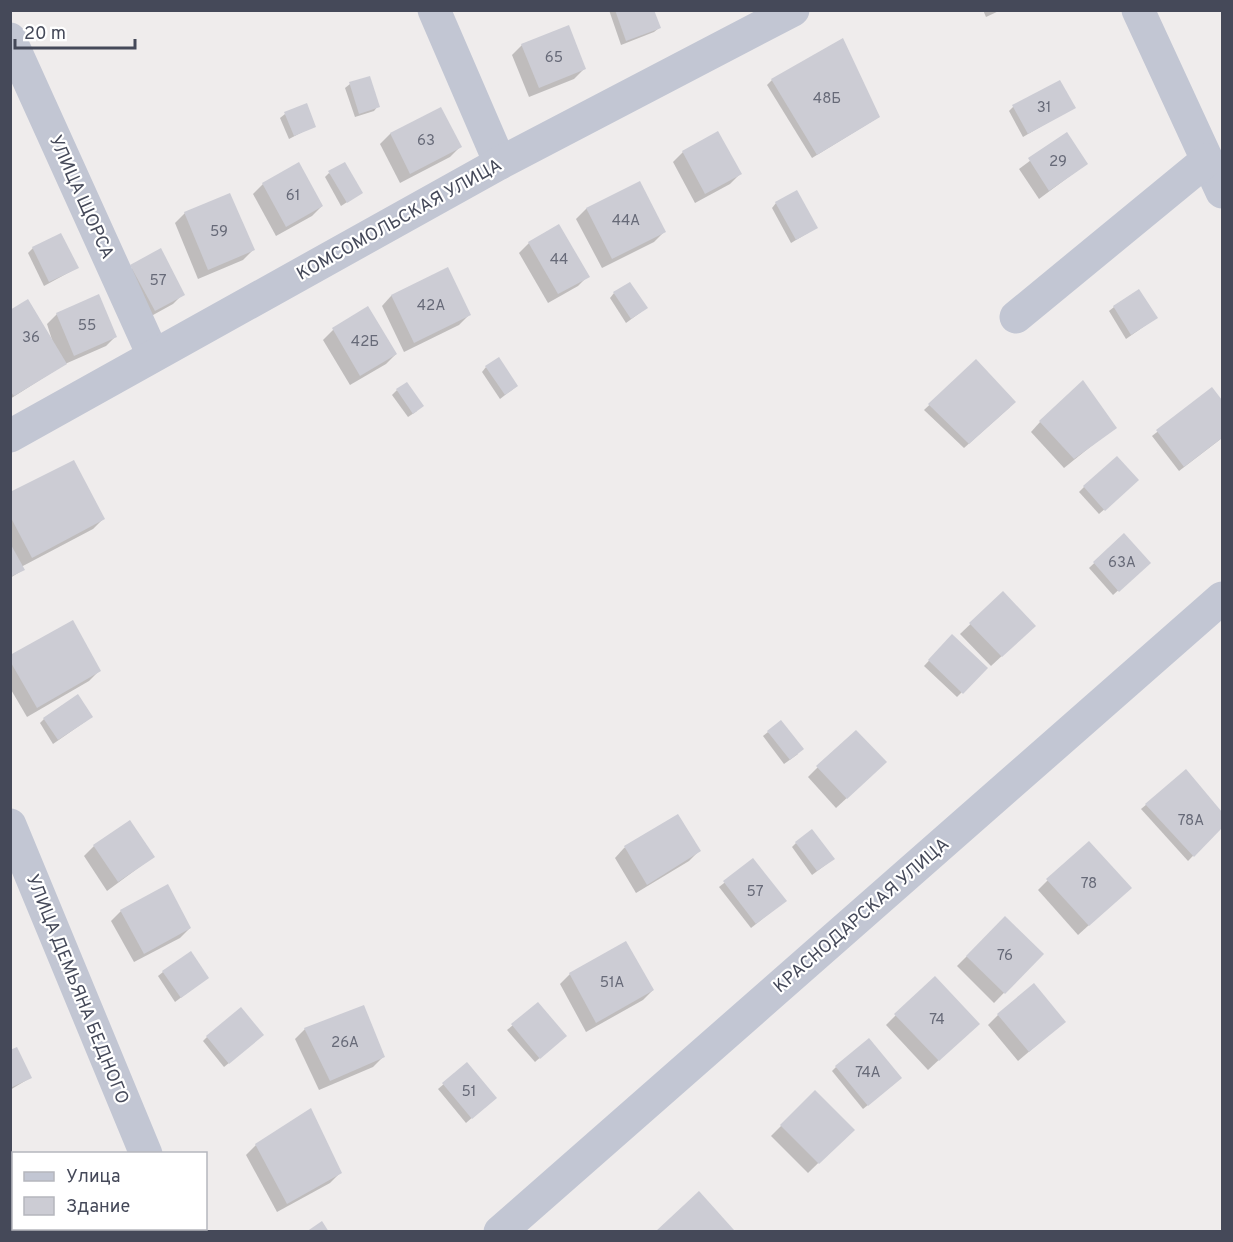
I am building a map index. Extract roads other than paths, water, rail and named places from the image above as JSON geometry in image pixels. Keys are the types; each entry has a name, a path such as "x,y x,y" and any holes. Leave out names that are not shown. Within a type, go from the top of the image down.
{"street":[{"path":"434,10 500,163"},
{"name":"КОМСОМОЛЬСКАЯ УЛИЦА","path":"10,436 500,163 793,10"},
{"path":"1138,10 1222,192"},
{"name":"УЛИЦА ЩОРСА","path":"10,39 153,355"},
{"path":"1016,317 1207,160"},
{"name":"КРАСНОДАРСКАЯ УЛИЦА","path":"500,1232 1222,598"},
{"name":"УЛИЦА ДЕМЬЯНА БЕДНОГО","path":"10,825 145,1152"}]}
